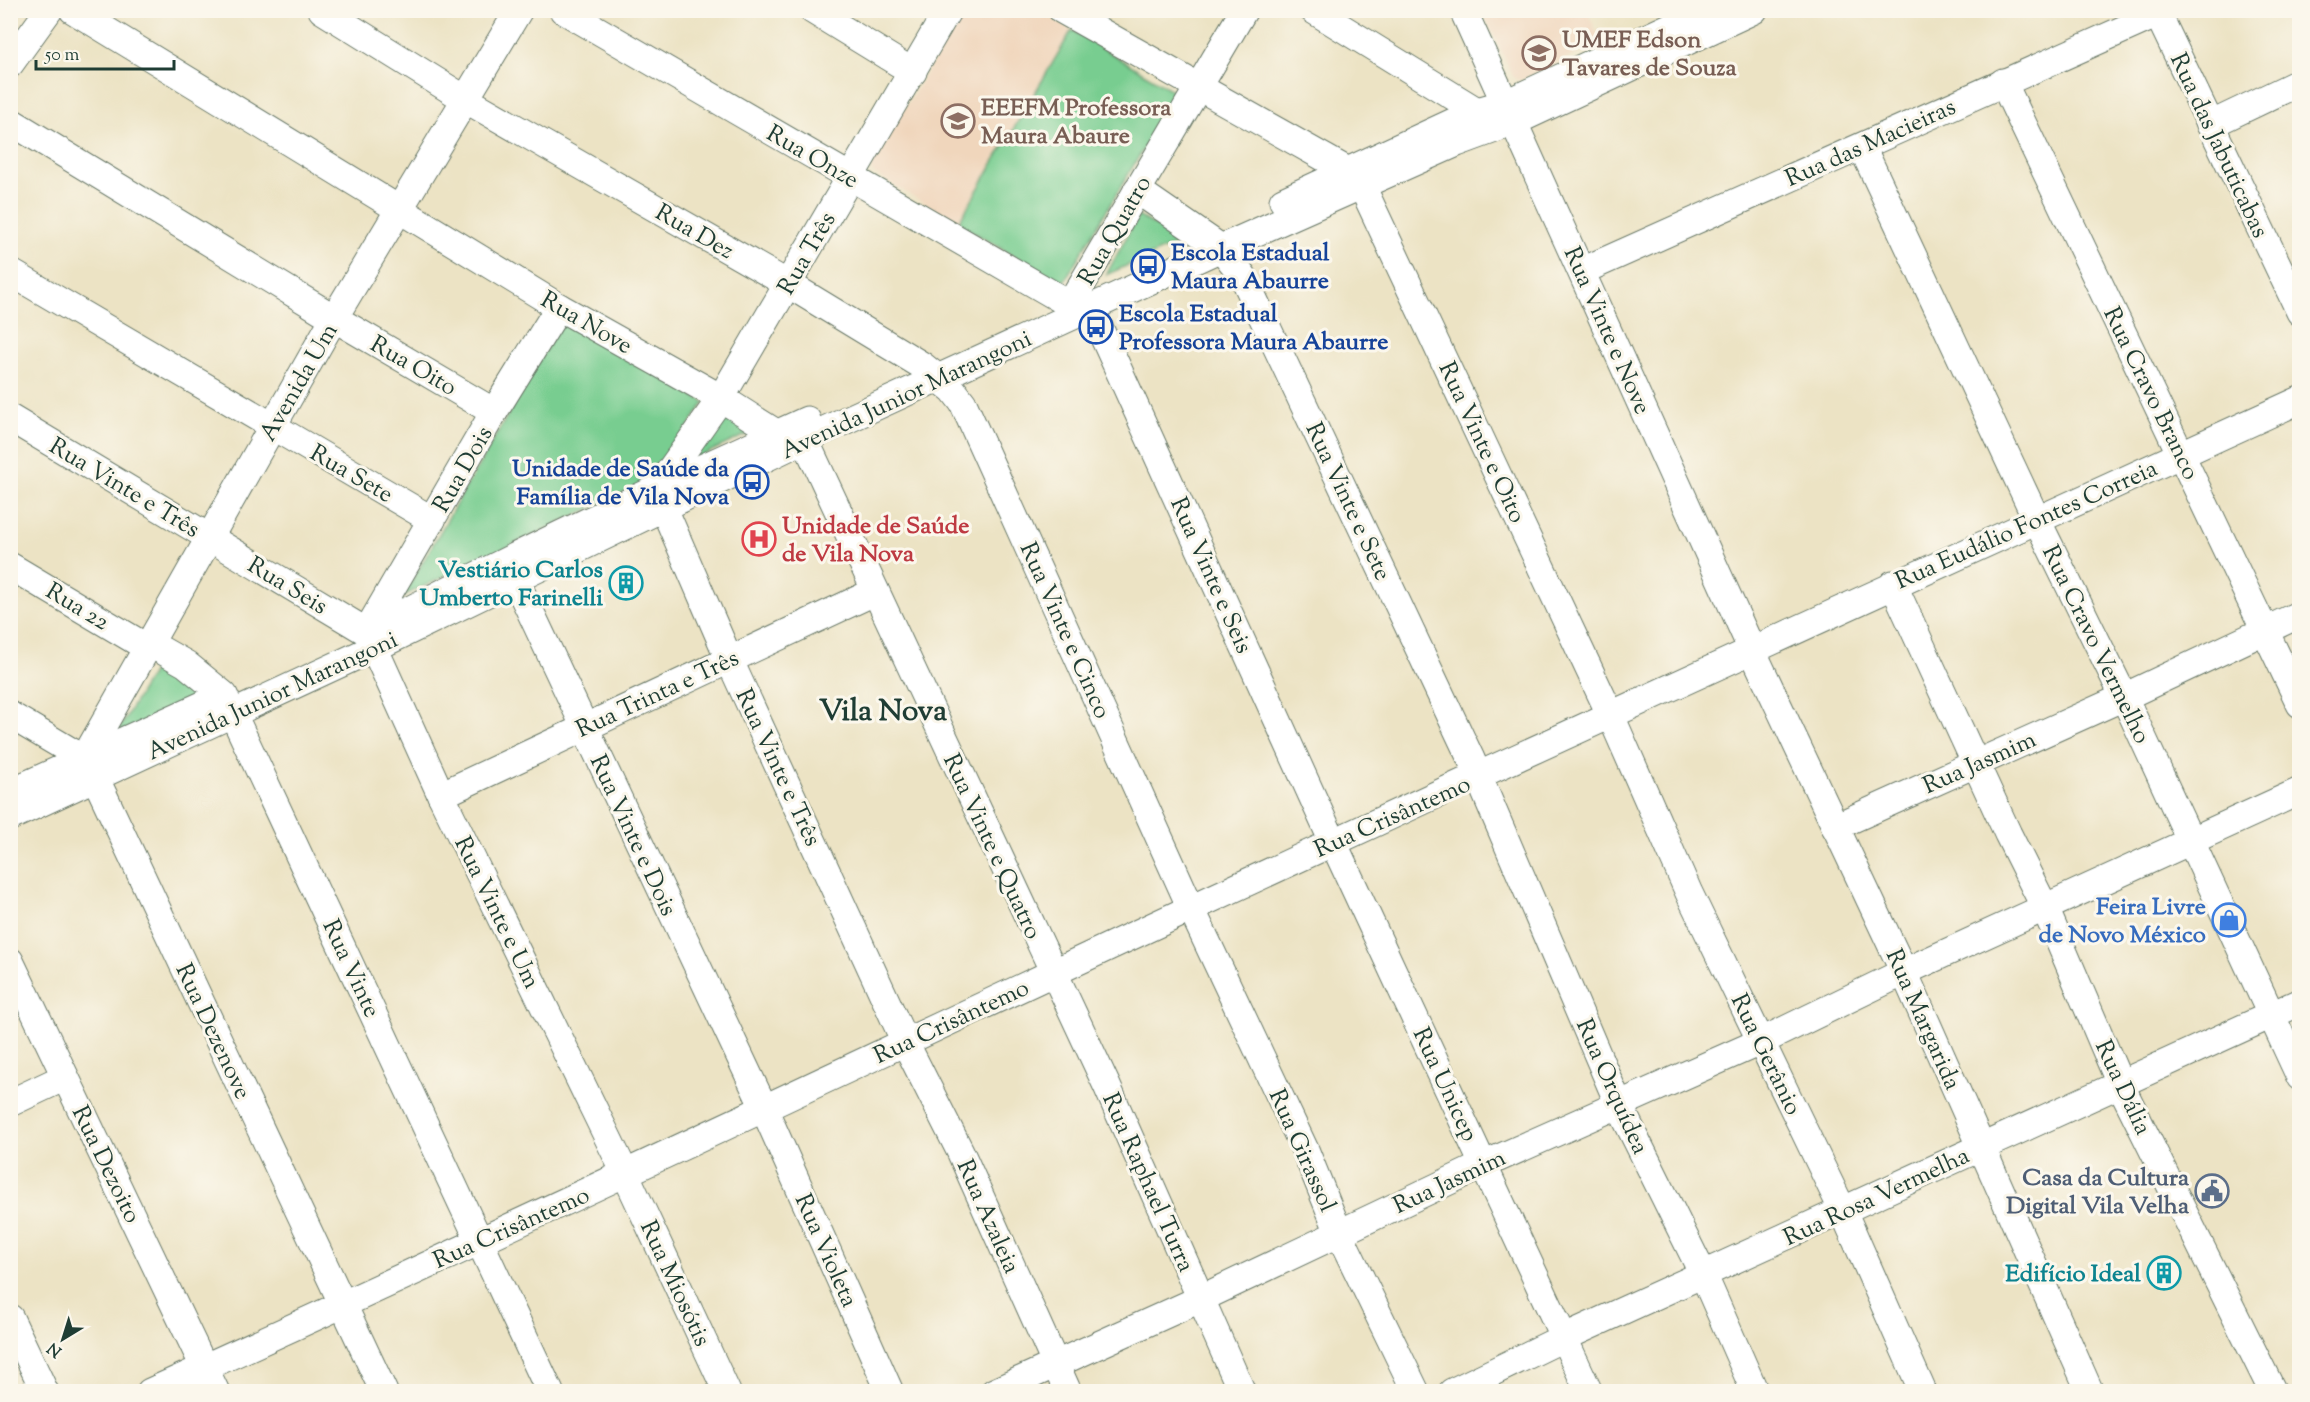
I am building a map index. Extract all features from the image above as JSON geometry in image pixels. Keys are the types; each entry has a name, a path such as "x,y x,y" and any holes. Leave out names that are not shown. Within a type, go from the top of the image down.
{"street":[{"path":"10,64 49,10"},
{"name":"Rua Nove","path":"73,10 111,20 399,210 559,307 791,437"},
{"name":"Rua Dez","path":"322,10 465,99 788,285 931,373"},
{"name":"Avenida Um","path":"90,768 148,645 209,537 334,318 519,10"},
{"name":"Rua Onze","path":"563,10 850,178 1076,301"},
{"path":"812,10 912,72"},
{"name":"Rua Três","path":"659,499 788,285 948,10"},
{"path":"1062,10 1355,178"},
{"name":"Rua Quatro","path":"1076,301 1137,190 1244,10"},
{"path":"1313,10 1478,111"},
{"name":"Rua Vinte e Nove","path":"1463,10 1752,650"},
{"path":"1510,112 1709,17 1754,10"},
{"name":"Rua das Macieiras","path":"1581,271 1862,147 2157,12"},
{"name":"Rua das Jabuticabas","path":"2157,12 2300,312"},
{"path":"2210,125 2300,81"},
{"name":"Rua Cravo Branco","path":"2003,82 2300,704"},
{"name":"Avenida Junior Marangoni","path":"10,817 90,768 370,640 510,569 931,373 1076,301 1355,178 1478,111 1510,112"},
{"name":"Avenida Junior Marangoni","path":"1355,178 1457,143 1510,112"},
{"name":"Rua Oito","path":"10,121 334,318 494,412"},
{"name":"Rua Cravo Vermelho","path":"1862,147 2036,518 2124,697 2300,1077"},
{"name":"Rua Vinte e Oito","path":"1355,178 1611,716"},
{"name":"Rua Vinte e Sete","path":"1137,190 1213,242 1243,276 1479,776"},
{"name":"Rua Sete","path":"10,272 432,520"},
{"name":"Rua Vinte e Seis","path":"1076,301 1333,842"},
{"name":"Rua Dois","path":"370,640 432,520 494,412 559,307"},
{"name":"Rua Vinte e Cinco","path":"931,373 963,403 1191,908"},
{"name":"Rua Eudálio Fontes Correia","path":"1752,650 2036,518 2300,400"},
{"name":"Rua Vinte e Três","path":"10,418 209,537"},
{"name":"Rua Vinte e Quatro","path":"791,437 874,592 1053,975"},
{"name":"Rua Vinte e Três","path":"659,499 729,659 905,1042"},
{"name":"Rua Seis","path":"209,537 370,640"},
{"name":"Rua 22","path":"10,566 148,645 186,664 228,704"},
{"name":"Rua Vinte e Dois","path":"510,569 764,1109"},
{"name":"Rua Dália","path":"1893,584 2008,834 2045,908 2121,1086 2273,1392"},
{"name":"Rua Trinta e Três","path":"441,795 874,592"},
{"name":"Rua Jasmim","path":"1834,827 2124,697 2300,614"},
{"name":"Rua Vinte e Um","path":"370,640 441,795 626,1175"},
{"name":"Rua Crisântemo","path":"150,1392 626,1175 1191,908 1752,650"},
{"name":"Rua Margarida","path":"1752,650 1904,972 2090,1392"},
{"name":"Rua Vinte","path":"228,704 550,1392"},
{"path":"10,714 90,768"},
{"name":"Rua Gerânio","path":"1611,716 1689,892 1843,1211 1923,1392"},
{"name":"Avenida Junior Marangoni","path":"10,792 90,768"},
{"name":"Rua Dezenove","path":"90,768 384,1392"},
{"name":"Rua Orquídea","path":"1479,776 1619,1105 1704,1276 1755,1392"},
{"name":"Rua Jasmim","path":"994,1392 1200,1299 1483,1165 1762,1041 1904,972 2300,791"},
{"name":"Rua Unicep","path":"1333,842 1589,1392"},
{"name":"Rua Girassol","path":"1191,908 1306,1152 1339,1233 1416,1392"},
{"name":"Rua Dezoito","path":"10,961 216,1392"},
{"name":"Rua Raphael Turra","path":"1053,975 1107,1086 1242,1392"},
{"name":"Rua Rosa Vermelha","path":"1452,1392 1564,1337 1704,1276 2300,1002"},
{"name":"Rua Azaleia","path":"905,1042 960,1151 1068,1392"},
{"path":"10,1103 65,1077"},
{"name":"Rua Violeta","path":"764,1109 890,1392"},
{"name":"Rua Miosótis","path":"626,1175 727,1392"},
{"path":"10,1318 45,1392"}],"shaded area":[{"name":"EEEFM Professora Maura Abaure","path":"964,11 1037,11 1072,30 958,223 873,173 870,165"},
{"name":"UMEF Edson Tavares de Souza","path":"1482,11 1587,11 1601,42 1521,80 1514,78"}],"green space":[{"path":"1072,30 1177,93 1062,285 958,223"},
{"path":"1138,216 1183,241 1106,275"},
{"path":"564,324 705,402 653,479 403,596 557,330"},
{"path":"723,415 754,431 697,458 696,453"},
{"path":"156,666 203,697 116,734"}],"place":[{"name":"UMEF Edson Tavares de Souza","path":"1539,53"},
{"name":"EEEFM Professora Maura Abaure","path":"958,121"},
{"name":"Escola Estadual Maura Abaurre","path":"1148,266"},
{"name":"Escola Estadual Professora Maura Abaurre","path":"1096,327"},
{"name":"Unidade de Saúde da Família de Vila Nova","path":"752,482"},
{"name":"Unidade de Saúde de Vila Nova","path":"759,539"},
{"name":"Vestiário Carlos Umberto Farinelli","path":"626,583"},
{"name":"Feira Livre de Novo México","path":"2229,920"},
{"name":"Casa da Cultura Digital Vila Velha","path":"2212,1191"},
{"name":"Edifício Ideal","path":"2164,1273"}],"district":[{"name":"Vila Nova","path":"883,710"}]}
